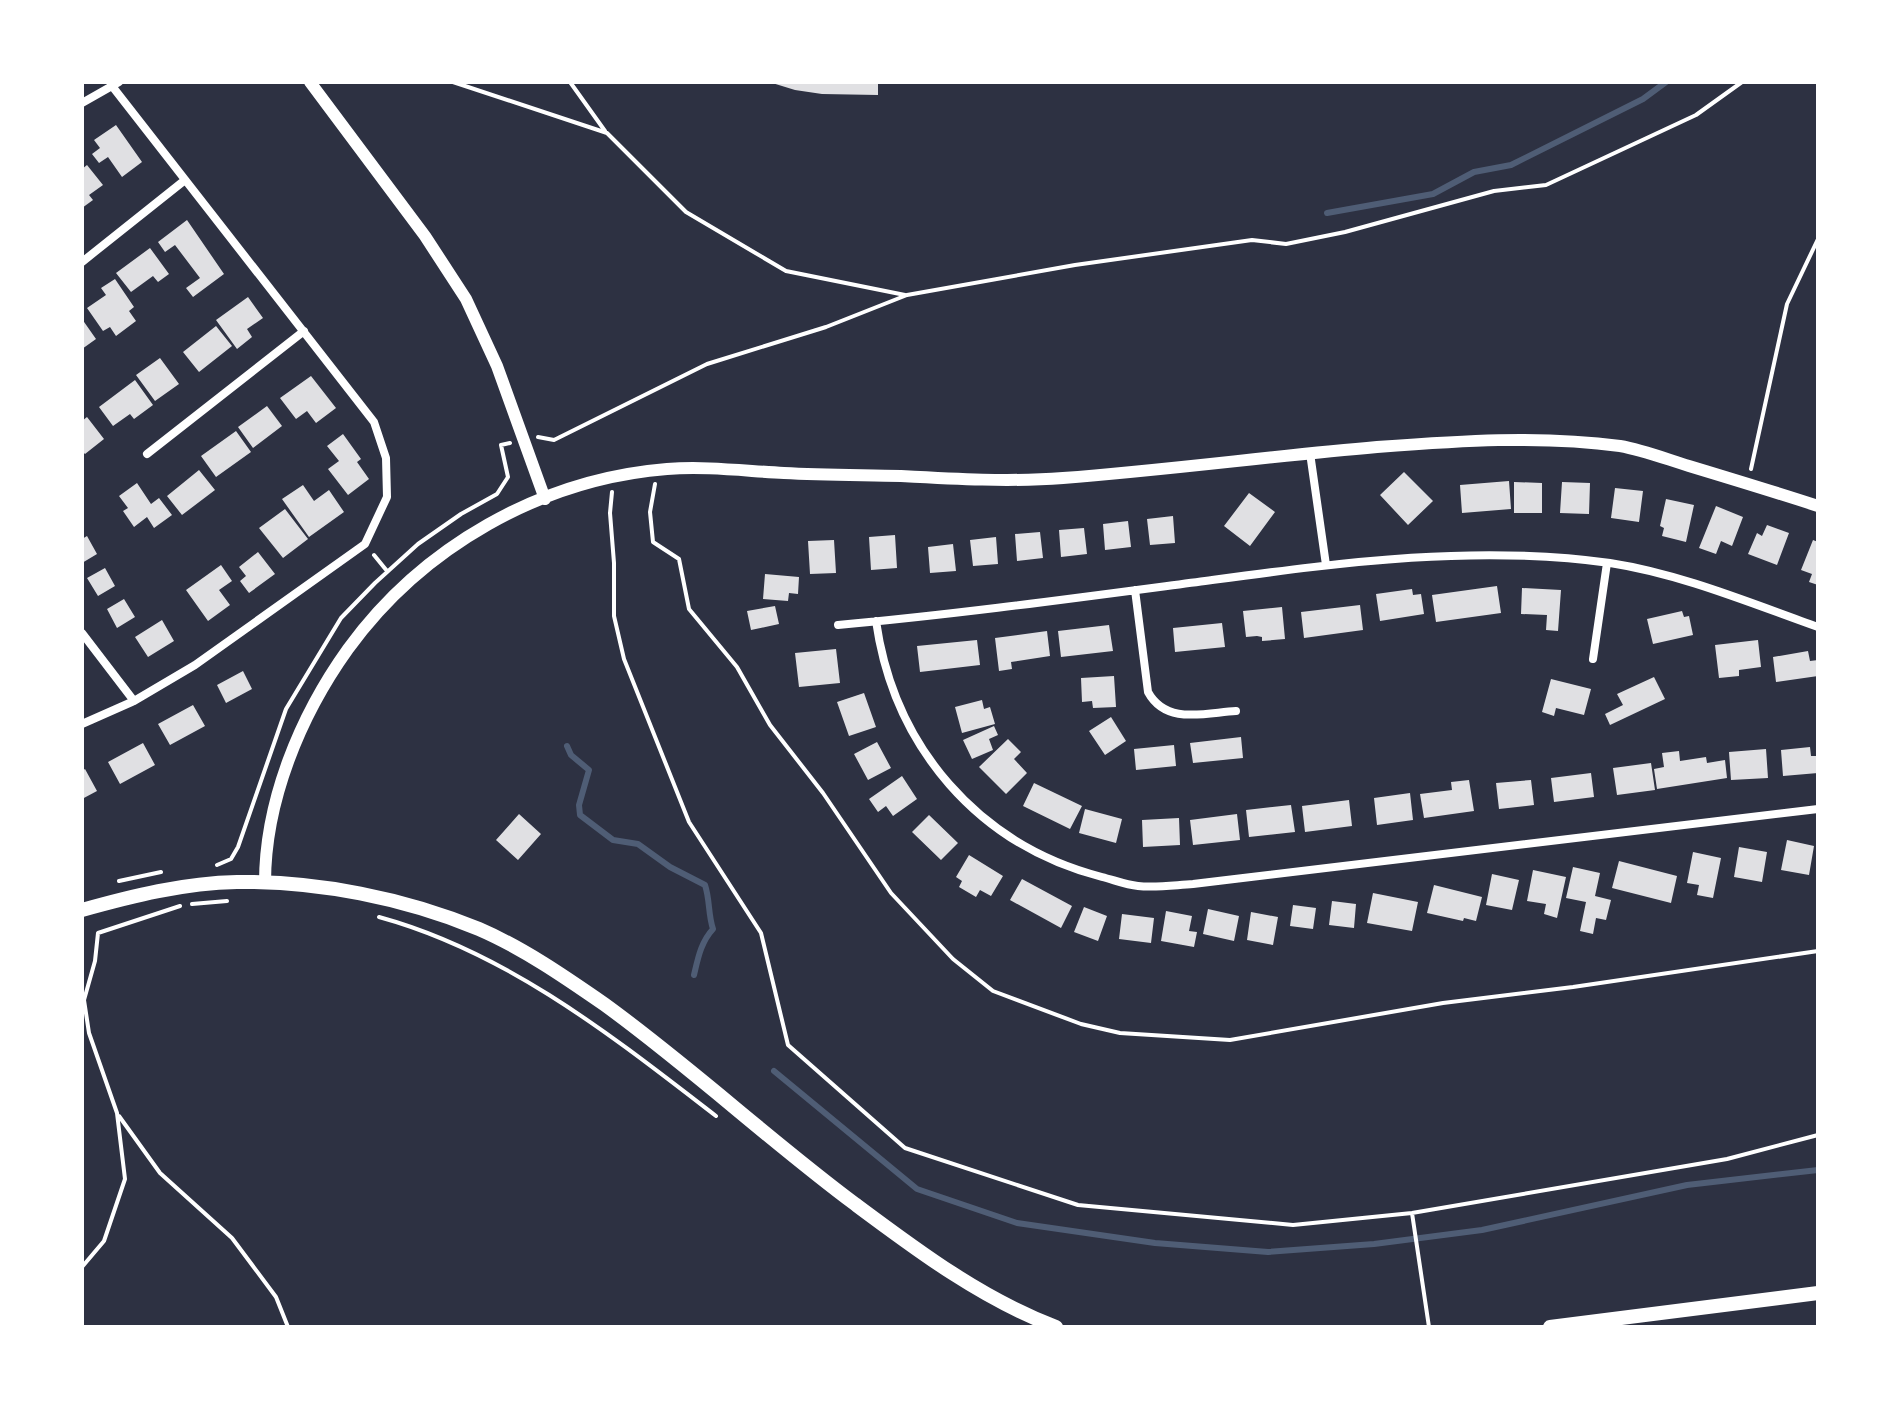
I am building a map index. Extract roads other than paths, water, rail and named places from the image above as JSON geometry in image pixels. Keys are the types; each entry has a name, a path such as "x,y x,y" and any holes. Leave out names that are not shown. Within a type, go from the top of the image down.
{"main road":[{"path":"82,910 136,895 182,888 235,882 265,883 348,891 481,930 559,974 633,1026 683,1064 792,1157 906,1242 983,1293 1056,1327"},
{"path":"1550,1327 1818,1293"}],"street":[{"path":"310,82 425,236 460,289 497,366 545,499"},
{"path":"82,103 116,84 185,180 374,422 386,458 387,497 365,544 195,665 134,701 82,724"},
{"path":"82,262 185,180"},
{"path":"147,454 304,331"},
{"path":"265,883 269,823 286,771 309,716 366,625 432,561 494,520 581,485 643,471 701,467 971,479 1060,478 1310,453 1518,438 1626,447 1818,506"},
{"path":"1310,453 1326,565"},
{"path":"838,625 1326,565 1480,554 1607,563 1695,583 1818,627"},
{"path":"1593,659 1607,563"},
{"path":"1135,590 1148,692 1156,706 1175,715 1236,711"},
{"path":"876,621 881,659 889,684 918,743 938,774 995,826 1031,850 1079,871 1138,886 1193,884 1818,809"},
{"path":"82,633 134,701"}],"waterway":[{"path":"1327,213 1433,194 1474,172 1511,165 1643,99 1666,82"},
{"path":"567,746 571,755 589,770 579,805 580,815 613,840 638,844 670,867 705,885 713,929 703,945 694,975"},
{"path":"774,1071 917,1189 1017,1223 1155,1243 1268,1252 1374,1244 1482,1230 1687,1185 1818,1170"}]}
